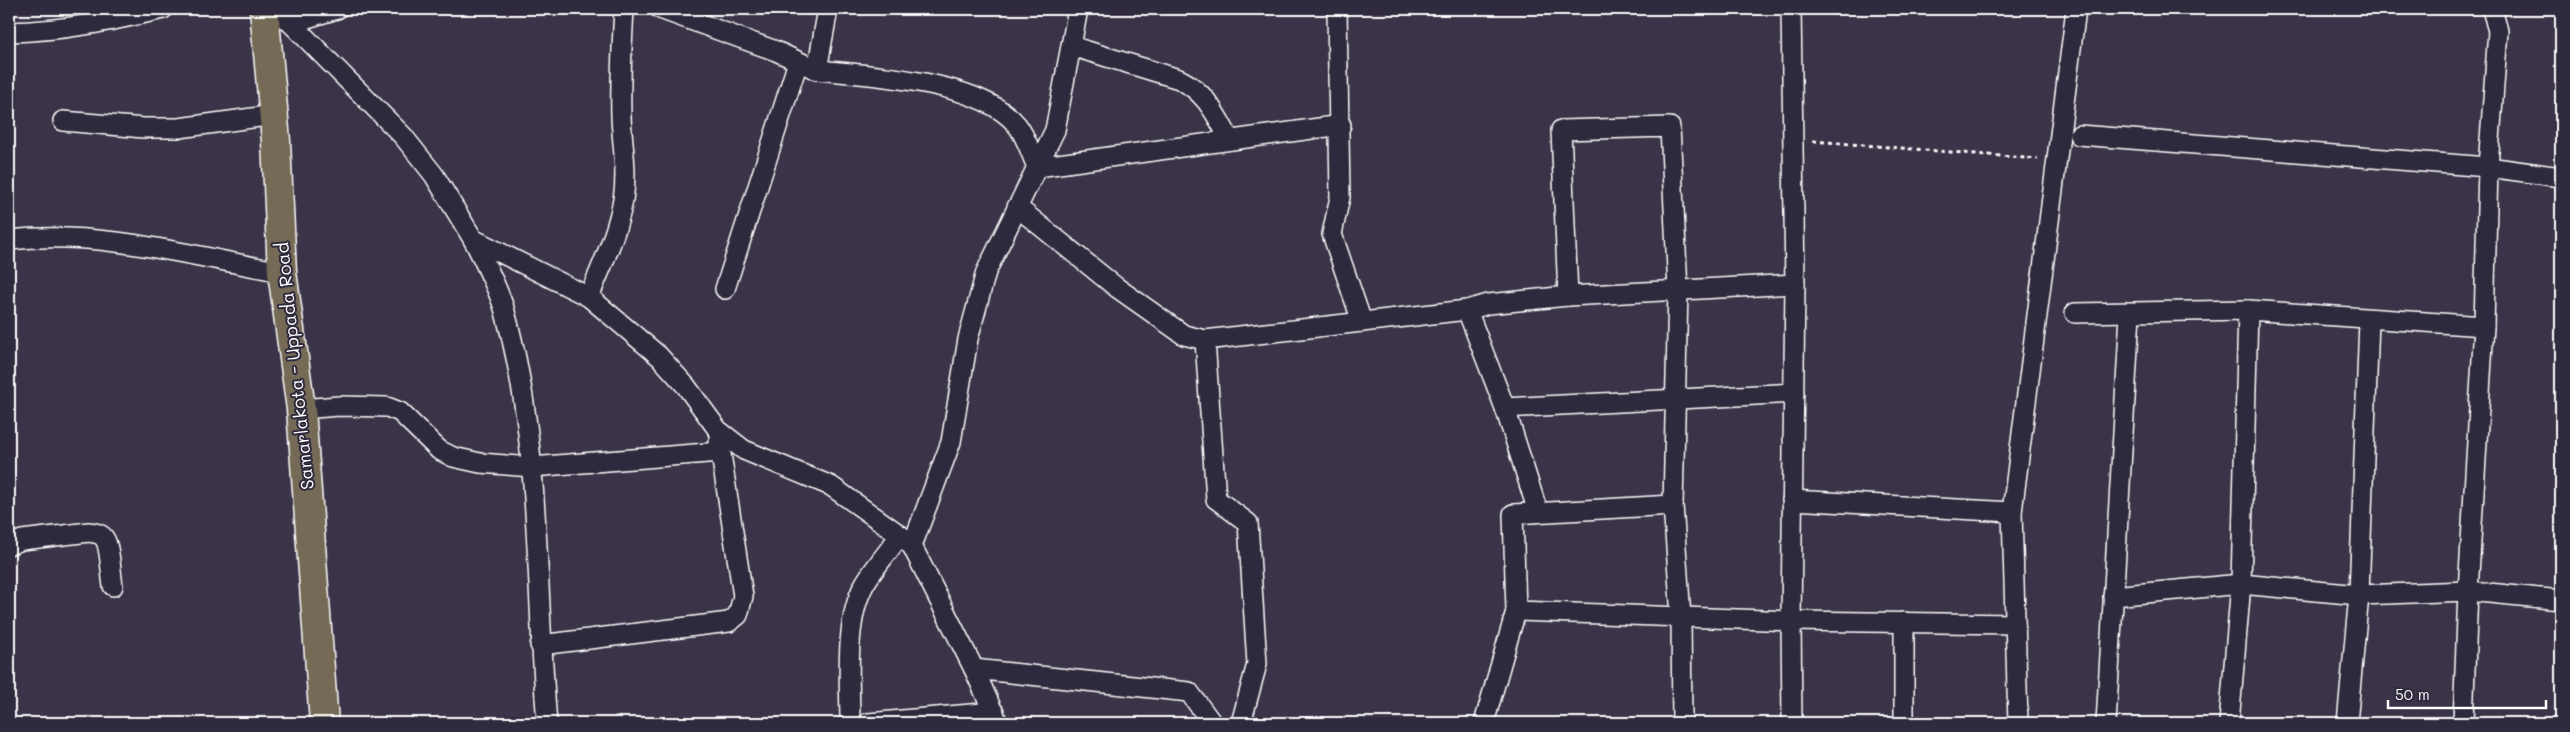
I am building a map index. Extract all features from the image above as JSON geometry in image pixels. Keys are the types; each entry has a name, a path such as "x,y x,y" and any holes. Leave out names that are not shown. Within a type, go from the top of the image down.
{"main road":[{"name":"Samarlakota - Uppada Road","path":"264,9 274,115 282,272 301,409 324,723"}],"street":[{"path":"9,32 40,31 105,23 163,9"},
{"path":"274,9 291,23 403,136 434,175 473,239 503,307 516,356 532,467 540,645 546,723"},
{"path":"291,23 337,9"},
{"path":"589,297 612,242 623,200 626,160 621,118 624,9"},
{"path":"660,9 817,70 886,77 941,87 988,103 1017,125 1037,167"},
{"path":"817,70 828,9"},
{"path":"850,723 851,647 855,613 864,585 906,541 951,442 968,339 986,272 1055,130 1078,9"},
{"path":"1337,9 1340,197 1332,234 1362,322"},
{"path":"1791,9 1795,284 1791,621 1792,723"},
{"path":"2018,723 2012,512 2076,9"},
{"path":"2463,723 2468,591 2484,326 2488,167 2498,31 2492,9"},
{"path":"1071,46 1179,79 1193,86 1207,99 1230,140"},
{"path":"725,289 798,62"},
{"path":"63,121 144,128 179,128 274,115"},
{"path":"1037,167 1340,125"},
{"path":"1568,296 1561,130 1670,127 1678,290 1677,400 1673,505 1681,617 1682,723"},
{"path":"2079,134 2488,167 2561,177"},
{"path":"1017,207 1116,287 1184,335 1206,340 1466,310 1488,304 1568,296 1795,284"},
{"path":"9,240 41,236 99,239 282,272"},
{"path":"473,239 589,297 659,356 686,386 718,430 744,450 831,486 906,541 974,669 996,718 868,723"},
{"path":"1466,310 1506,408 1538,512"},
{"path":"2075,313 2130,314 2248,310 2369,320 2484,326"},
{"path":"2229,723 2241,584 2248,310"},
{"path":"2106,723 2130,314"},
{"path":"2347,723 2359,595 2369,320"},
{"path":"1206,340 1216,499 1248,523 1256,664 1240,723"},
{"path":"1506,408 1794,393"},
{"path":"301,409 359,406 387,407 400,412 427,440 453,457 480,463 532,467 720,452"},
{"path":"540,645 729,622 738,615 743,596 718,430"},
{"path":"1792,500 2012,512"},
{"path":"1484,723 1516,611 1513,514 1673,505"},
{"path":"9,545 22,540 89,532 98,533 107,544 113,586"},
{"path":"2113,596 2241,584 2359,595 2468,591 2561,600"},
{"path":"1516,611 1791,621 2015,624"},
{"path":"1904,622 1904,723"},
{"path":"974,669 1189,692 1212,723"}],"path":[{"path":"1793,140 2056,160"}]}
